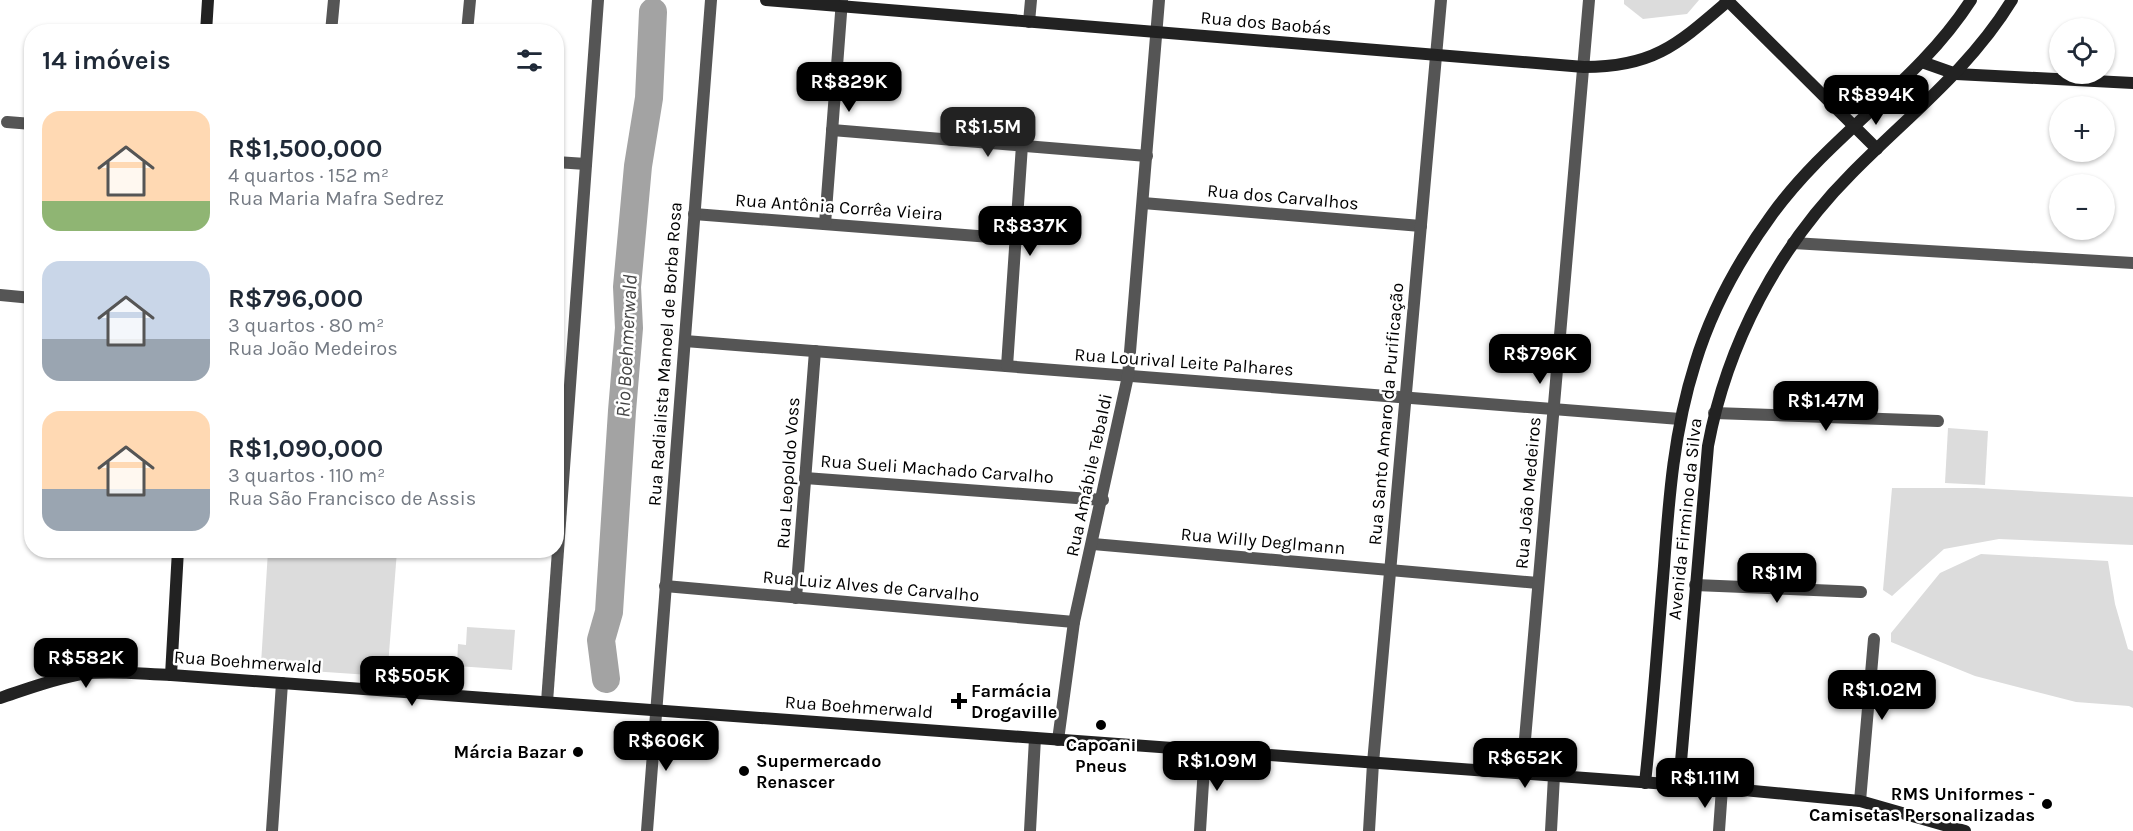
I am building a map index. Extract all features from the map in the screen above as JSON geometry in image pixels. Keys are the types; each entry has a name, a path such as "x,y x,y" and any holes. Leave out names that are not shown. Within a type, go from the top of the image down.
{"street":[{"path":"206,24 208,0"},
{"path":"332,24 334,0"},
{"path":"468,24 470,0"},
{"path":"564,467 598,0"},
{"name":"Rua Radialista Manoel de Borba Rosa","path":"647,831 711,0"},
{"name":"Rua dos Baobás","path":"766,0 842,3 1029,22 1584,67 1625,64 1660,53 1686,37 1728,0"},
{"path":"1029,22 1031,0"},
{"name":"Rua Amábile Tebaldi","path":"1058,740 1074,622 1103,500 1128,376 1159,0"},
{"name":"Rua Santo Amaro da Purificação","path":"1369,831 1373,763 1440,0"},
{"name":"Rua João Medeiros","path":"1522,774 1589,0"},
{"path":"1728,0 1877,148"},
{"name":"Avenida Firmino da Silva","path":"1645,783 1671,475 1680,419 1695,363 1706,335 1726,289 1771,215 1797,183 1854,125 1922,63 1945,37 1971,0"},
{"name":"Avenida Firmino da Silva","path":"1679,785 1708,446 1714,413 1730,362 1744,330 1792,243 1834,190 1956,74 2012,0"},
{"path":"825,224 842,3"},
{"path":"1922,63 1956,74 2133,83"},
{"path":"7,122 24,123"},
{"path":"832,130 1147,156"},
{"path":"1007,366 1022,145"},
{"path":"564,163 586,164"},
{"name":"Rua dos Carvalhos","path":"1143,203 1420,226"},
{"name":"Rua Antônia Corrêa Vieira","path":"694,213 1016,239"},
{"path":"1792,243 2133,263"},
{"path":"0,295 24,297"},
{"name":"Rua Lourival Leite Palhares","path":"685,341 1680,419"},
{"name":"Rua Leopoldo Voss","path":"796,598 815,351"},
{"path":"1714,413 1938,421"},
{"name":"Rua Sueli Machado Carvalho","path":"806,478 1103,500"},
{"name":"Rua Willy Deglmann","path":"1093,544 1538,583"},
{"path":"171,675 177,558"},
{"path":"547,702 557,558"},
{"path":"1695,585 1861,592"},
{"name":"Rua Luiz Alves de Carvalho","path":"665,586 1074,622"},
{"path":"1860,801 1874,639"},
{"name":"Rua Boehmerwald","path":"0,698 55,680 83,674 112,672 171,675 1679,785 1860,801 1965,831"},
{"path":"272,831 282,683"},
{"path":"1030,831 1035,738"},
{"path":"1200,831 1205,750"},
{"path":"1551,831 1554,776"},
{"path":"1719,831 1722,789"}],"shaded area":[{"path":"1624,0 1699,0 1687,14 1643,19 1624,4"},
{"path":"1948,428 1988,431 1985,485 1945,483"},
{"path":"1892,488 1976,488 2133,497 2133,545 1999,539 1944,549 1892,596 1883,590"},
{"path":"1981,554 2108,561 2115,604 2128,649 2133,651 2133,708 2076,702 1975,676 1891,642 1891,633 1940,573"},
{"path":"268,558 396,558 388,666 384,676 267,668 261,664"},
{"path":"467,627 515,630 512,670 457,666 458,644 466,645"}],"waterway":[{"name":"Rio Boehmerwald","path":"606,679 601,640 609,612 629,328 627,287 638,166 649,98 653,12"}],"place":[{"name":"Farmácia Drogaville","path":"959,701"},
{"name":"Capoani Pneus","path":"1101,725"},
{"name":"Márcia Bazar","path":"578,752"},
{"name":"Supermercado Renascer","path":"744,771"},
{"name":"RMS Uniformes - Camisetas Personalizadas","path":"2047,804"}]}
